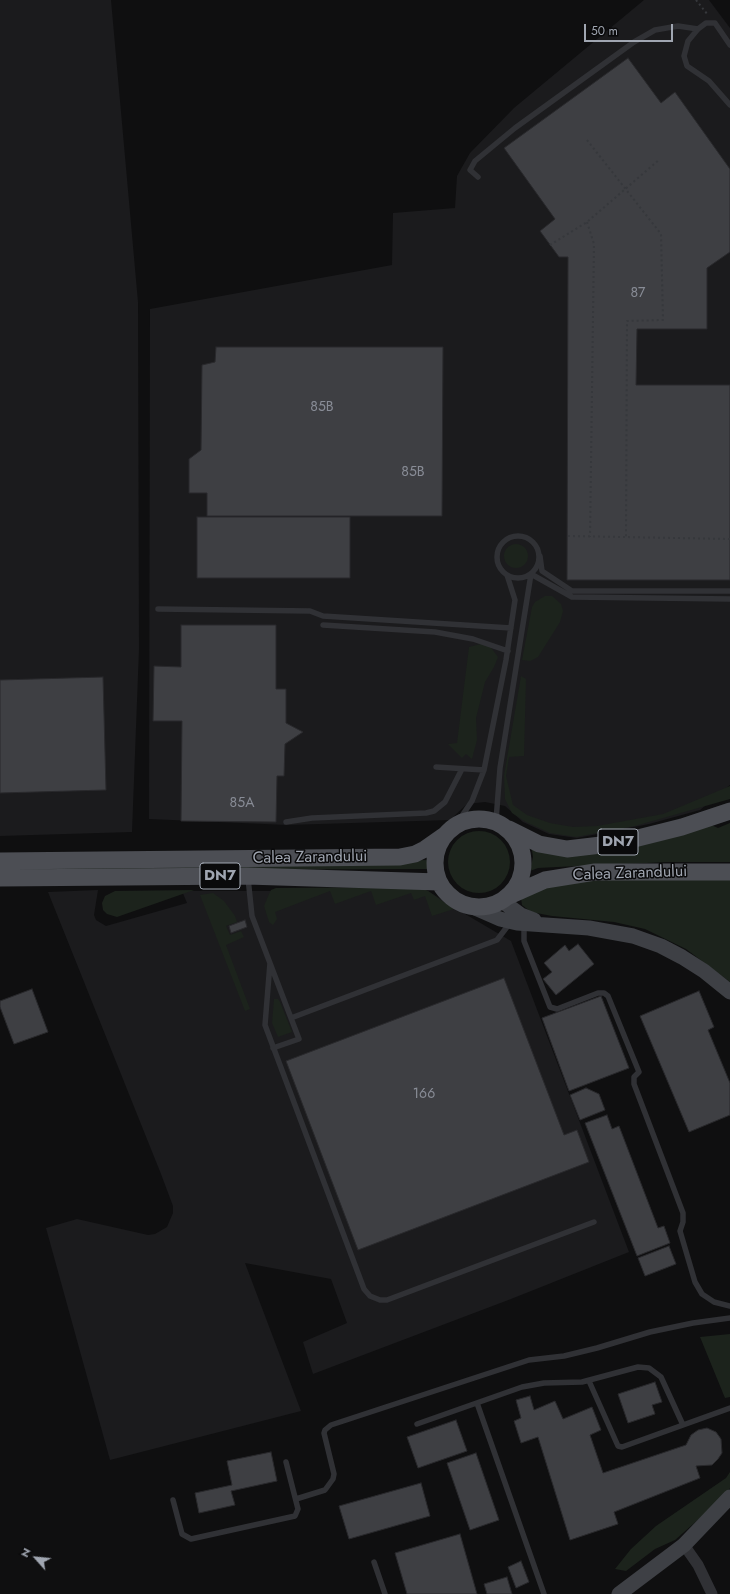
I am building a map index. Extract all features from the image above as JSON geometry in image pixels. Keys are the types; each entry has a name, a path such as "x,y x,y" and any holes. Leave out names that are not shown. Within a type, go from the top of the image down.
{"main road":[{"name":"Calea Zarandului","path":"0,861 400,857 415,854 425,849 450,830 468,820 482,818 501,825 539,844 567,849 618,842 682,827 730,811"},
{"path":"501,825 516,838 521,849 524,862 522,874 517,886 506,898"},
{"path":"439,882 435,859 438,846 450,830"},
{"name":"Calea Zarandului","path":"468,905 482,907 545,880 595,872 730,872"},
{"name":"Calea Zarandului","path":"0,878 247,876 439,882 446,892 456,900 518,923 608,931 633,936 661,946 704,971 730,992"},
{"name":"Calea Zarandului","path":"506,898 521,915 559,926"},
{"path":"619,1594 684,1545 730,1497"}],"street":[{"path":"684,1545 698,1565 712,1594"}],"lane":[{"path":"730,45 715,23 706,23 698,29 688,41 684,56 687,66 719,90 730,105"},
{"path":"478,177 470,170 475,161 515,128 634,42 655,30 678,26 698,29"},
{"path":"450,830 467,811 484,770 508,651 515,600 507,575 500,568 497,557 501,546 510,538 521,536 527,538 536,545 540,556 542,571 572,591 730,591"},
{"path":"501,825 500,768 531,574 539,563 540,556"},
{"path":"507,575 522,578 531,574"},
{"path":"531,574 572,597 730,599"},
{"path":"158,609 310,611 324,616 511,628"},
{"path":"323,625 435,632 473,639 508,651"},
{"path":"436,767 484,770"},
{"path":"286,822 312,818 426,813 434,811 445,802 462,769"},
{"path":"247,876 252,916 299,1038 274,1048"},
{"path":"291,1018 497,940 518,923 550,1007 557,1009 598,993 604,993 608,996 639,1072 634,1077 634,1084 683,1213 684,1222 680,1231 695,1282 702,1294 714,1302 730,1306"},
{"path":"270,963 265,1025 364,1289 374,1298 387,1300 594,1222"},
{"path":"296,1499 325,1490 333,1479 334,1474 324,1433 325,1430 331,1425 529,1360 564,1356 650,1332 693,1323 730,1318"},
{"path":"417,1424 522,1387 544,1383 559,1384 589,1381 638,1367 649,1368 661,1377 683,1425"},
{"path":"589,1381 618,1446 622,1447 730,1408"},
{"path":"477,1403 544,1594"},
{"path":"173,1500 182,1534 191,1539 295,1516 298,1509 286,1462"},
{"path":"374,1562 385,1594"}],"path":[{"path":"696,0 715,23"},
{"path":"587,140 661,234 663,320 627,321 626,538"},
{"path":"550,245 586,222 660,159"},
{"path":"586,222 594,244 590,537"},
{"path":"568,536 730,539"}],"shaded area":[{"path":"0,0 111,0 138,302 139,649 132,832 0,836"},
{"path":"644,0 709,0 730,28 730,785 700,810 649,824 577,838 549,834 523,822 505,806 485,802 467,804 450,820 287,825 149,819 150,309 392,265 393,213 455,208 457,176 470,153 514,108"},
{"path":"516,544 525,547 528,556 525,565 516,568 507,565 504,556 507,547"},
{"path":"545,596 552,596 561,604 563,611 560,622 538,657 530,661 522,660 532,607 535,602"},
{"path":"481,644 489,645 498,657 485,682 476,718 477,740 472,759 466,754 462,758 448,744 457,743 469,647"},
{"path":"521,676 526,679 524,756 509,757 506,776 513,805 527,815 550,823 573,827 597,826 663,814 730,786 730,799 635,826 576,837 550,833 526,822 512,813 505,799 504,776"},
{"path":"730,823 730,862 668,862 538,868 530,871 533,857 531,844 541,850 709,824 718,828"},
{"path":"473,831 485,831 501,840 508,850 510,862 508,874 501,884 485,893 473,893 462,888 453,879 448,868 448,856 453,845 462,836"},
{"path":"431,860 431,869 0,870 0,865"},
{"path":"730,876 730,982 686,949 645,929 614,922 552,916 531,912 522,905 521,898 546,882"},
{"path":"418,887 428,891 454,909 432,916 425,896 414,900 411,893 376,905 371,891 335,904 330,891 275,912 277,919 273,925 269,922 264,906 271,890 276,888"},
{"path":"98,890 94,915 96,920 106,926 187,903 182,891 428,891 511,941 629,1252 511,1299 313,1374 303,1342 347,1323 331,1279 245,1263 301,1411 110,1460 46,1228 77,1219 148,1235 155,1234 167,1227 173,1213 173,1206 48,892"},
{"path":"194,890 117,917 107,914 103,910 102,903 105,896 115,891"},
{"path":"213,893 224,901 235,916 237,922 226,926 230,935 241,931 244,937 226,945 250,1009 245,1011 200,895"},
{"path":"274,999 278,999 280,1002 292,1032 278,1037 272,1023"},
{"path":"730,1334 730,1397 725,1398 700,1337"},
{"path":"730,1472 730,1488 725,1496 675,1540 655,1549 626,1571 615,1569 631,1549 656,1526 726,1478"}],"building":[{"path":"628,58 661,103 675,92 730,169 730,252 707,268 707,329 637,329 636,385 730,385 730,580 567,580 568,257 559,257 540,231 555,219 504,148"},
{"path":"216,347 443,347 442,516 207,516 207,493 189,493 189,459 201,450 202,365 215,362"},
{"path":"197,517 350,517 350,578 197,578"},
{"path":"181,625 276,625 276,689 286,689 286,723 303,732 285,744 284,776 277,776 276,822 181,821 182,721 153,721 154,666 181,667"},
{"path":"103,677 106,790 0,793 0,680"},
{"path":"245,920 247,927 231,933 229,926"},
{"path":"578,944 594,964 556,995 543,979 552,972 544,963 565,945 569,951"},
{"path":"504,978 564,1135 577,1130 589,1162 358,1250 286,1061"},
{"path":"32,989 48,1032 14,1044 0,1007 0,1001"},
{"path":"699,991 714,1027 708,1030 730,1083 730,1115 689,1132 640,1016"},
{"path":"601,996 629,1068 569,1091 542,1018"},
{"path":"586,1088 599,1094 605,1110 580,1120 570,1095"},
{"path":"607,1115 612,1129 619,1126 658,1228 664,1226 670,1243 637,1256 585,1123"},
{"path":"669,1246 676,1264 645,1276 638,1258"},
{"path":"655,1382 662,1402 652,1405 655,1414 628,1423 618,1394"},
{"path":"530,1396 534,1410 555,1401 563,1419 592,1407 601,1430 590,1435 603,1473 686,1445 691,1435 698,1430 707,1428 716,1432 721,1439 722,1453 712,1465 696,1466 700,1478 614,1512 618,1524 570,1540 538,1437 521,1443 514,1421 521,1418 516,1400"},
{"path":"456,1420 467,1451 418,1468 407,1437"},
{"path":"271,1452 277,1481 231,1491 235,1505 199,1513 195,1493 232,1485 227,1461"},
{"path":"476,1453 499,1520 470,1530 447,1463"},
{"path":"421,1483 430,1516 349,1539 339,1506"},
{"path":"460,1534 477,1594 407,1594 395,1553"},
{"path":"521,1561 529,1582 516,1588 508,1567"},
{"path":"507,1577 512,1594 487,1594 484,1584"}]}
